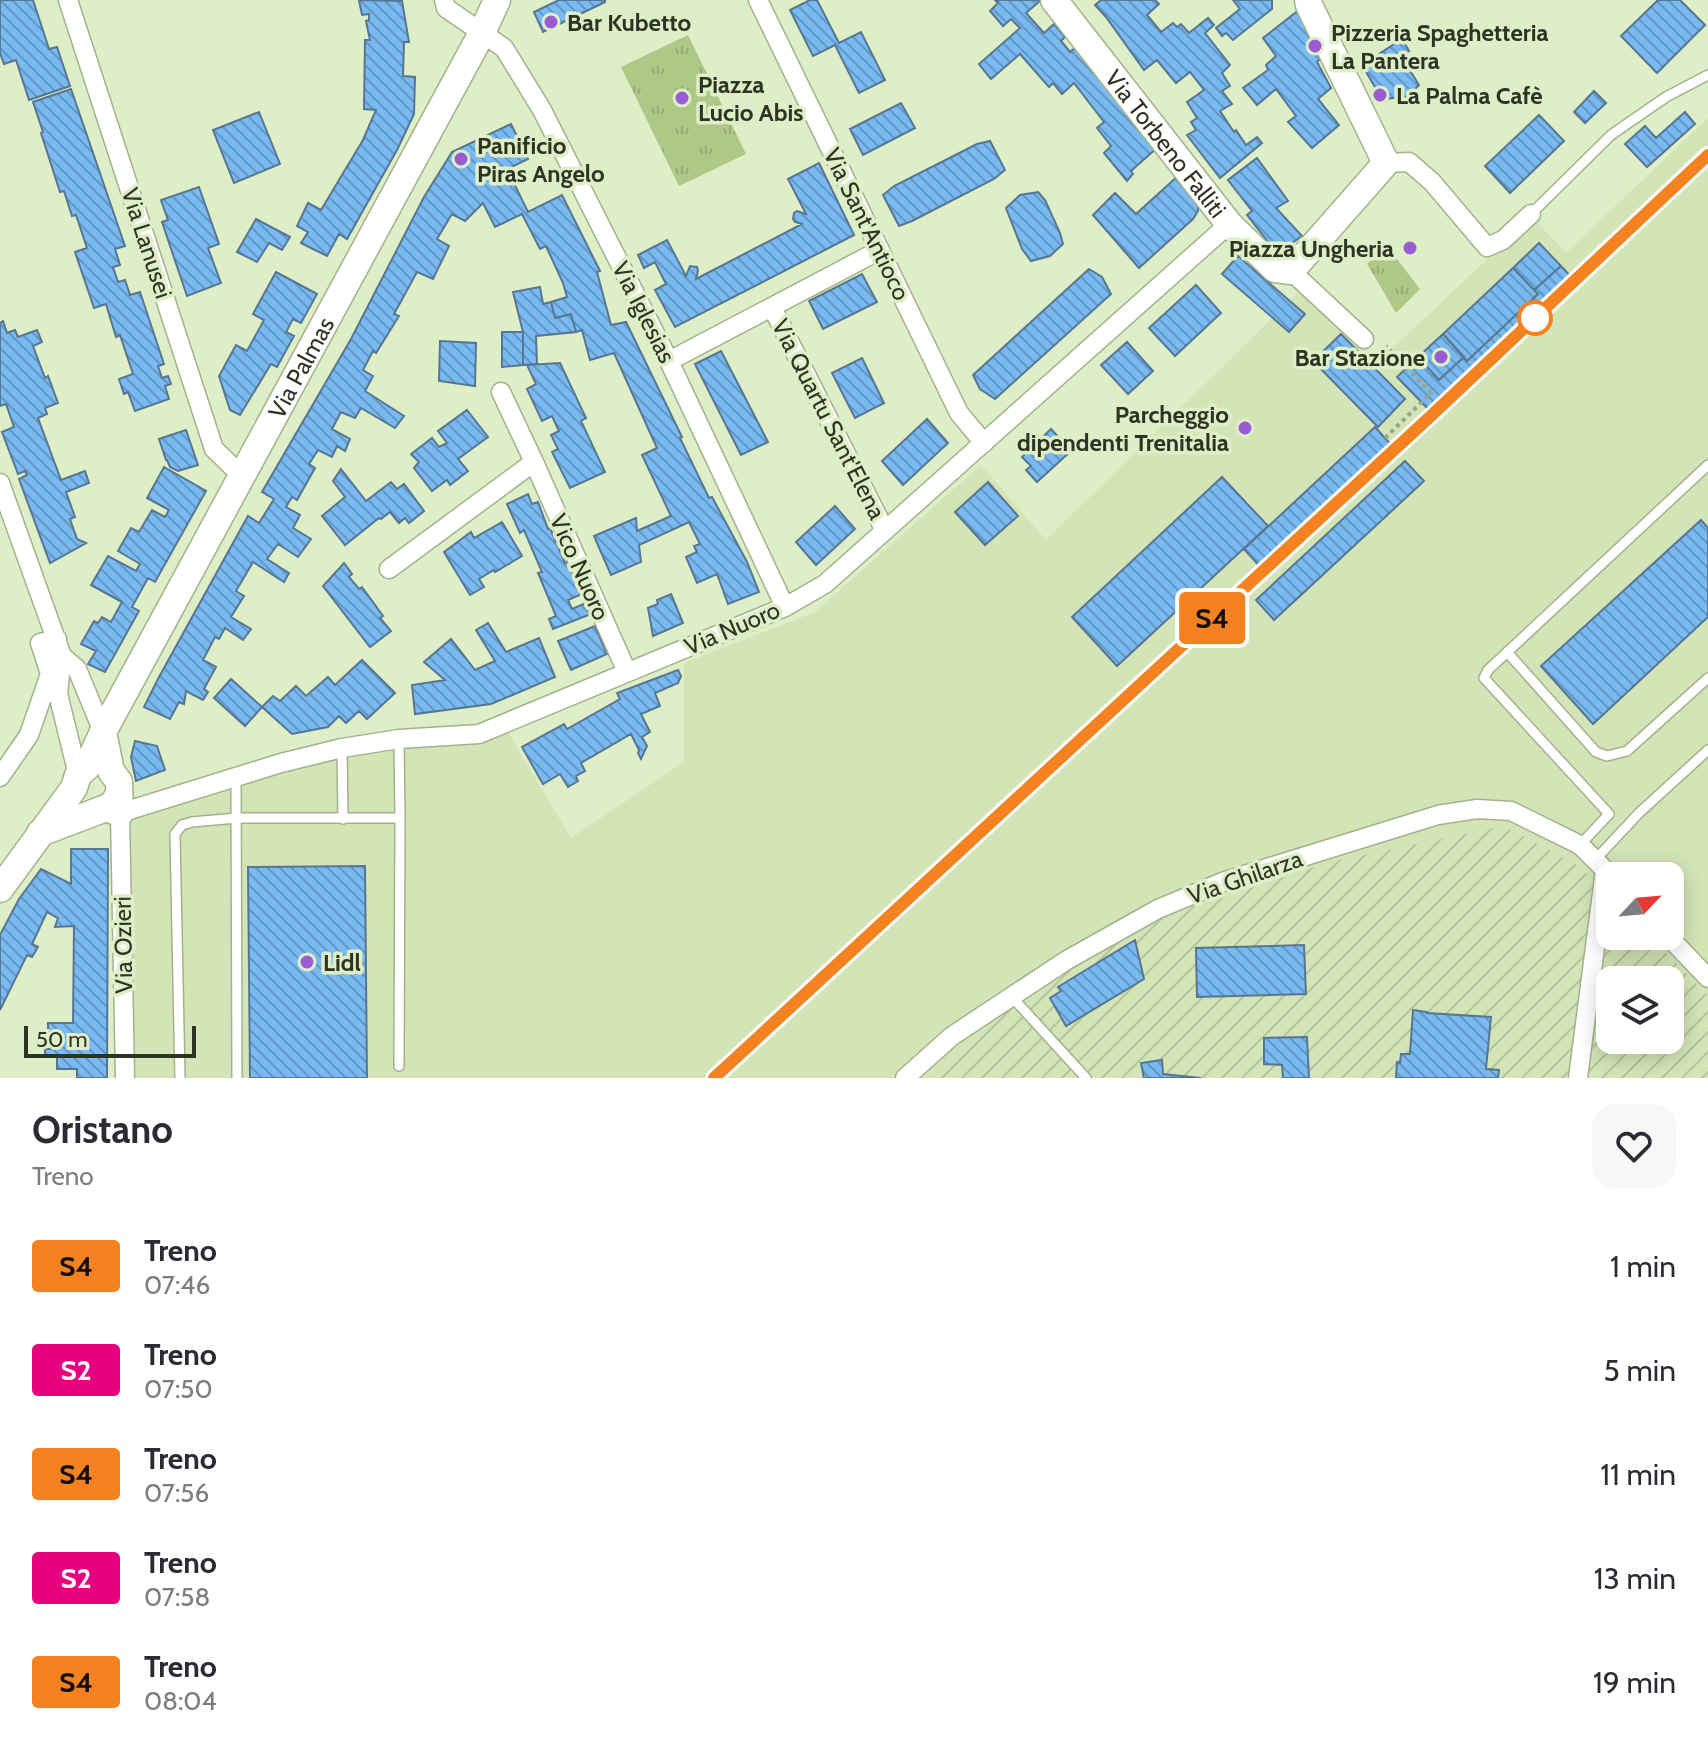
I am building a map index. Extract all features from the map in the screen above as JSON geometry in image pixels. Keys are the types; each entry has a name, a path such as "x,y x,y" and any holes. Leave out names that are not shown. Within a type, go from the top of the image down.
{"street":[{"name":"Via Lanusei","path":"68,0 214,449 242,476"},
{"name":"Via Iglesias","path":"444,0 446,8 504,48 542,110 669,361 785,607"},
{"name":"Via Palmas","path":"103,732 482,33 497,0"},
{"name":"Via Sant'Antioco","path":"758,0 959,413 984,443"},
{"name":"Via Torbeno Falliti","path":"1054,0 1229,224 1275,269 1291,271"},
{"path":"1308,0 1386,163"},
{"path":"1364,339 1291,271 1386,163 1409,162 1432,182 1487,247 1503,240 1531,214"},
{"name":"Via Nuoro","path":"99,790 236,778 342,748 399,739 479,734 785,607 825,584 1229,224"},
{"path":"669,361 880,250"},
{"name":"Via Quartu Sant'Elena","path":"772,307 885,531"},
{"name":"Vico Nuoro","path":"501,392 627,672"},
{"path":"389,569 534,462"},
{"path":"0,483 59,647 77,669 103,732 99,790 40,833 0,889"},
{"path":"0,777 29,735 50,674 40,643 59,647"},
{"name":"Via Ozieri","path":"59,647 58,694 99,790 125,1078"},
{"name":"Via Ghilarza","path":"905,1078 952,1036 1067,960 1158,909 1225,881 1438,815 1477,809 1511,811 1580,845 1597,862"},
{"path":"1578,1078 1596,933"},
{"path":"1681,950 1708,978"}],"lane":[{"path":"1531,214 1611,135 1666,97 1708,75"},
{"path":"1580,845 1609,814 1484,678 1488,670 1708,465"},
{"path":"1507,652 1596,752 1607,756 1627,751 1708,678"},
{"path":"399,739 399,1066"},
{"path":"342,748 343,819"},
{"path":"1608,862 1639,813 1708,750"},
{"path":"236,778 237,1078"},
{"path":"180,1078 175,834 182,825 237,818 400,818"},
{"path":"1012,997 1086,1078"}],"path":[{"path":"1385,438 1431,393 1386,346"}],"shaded area":[{"path":"1708,118 1708,995 1684,971 1684,966 1679,966 1663,950 1684,950 1684,862 1596,862 1596,898 1074,945 932,1078 125,1078 120,813 236,778 503,724 571,838 684,762 684,663 815,612 981,465 1046,540 1302,289 1343,325 1378,362 1532,217 1566,253"},
{"path":"1503,826 1578,865 1596,883 1596,950 1663,950 1679,966 1596,966 1596,1054 1684,1054 1684,971 1708,995 1708,1078 932,1078 1074,945 1330,862"}],"green space":[{"path":"688,35 746,154 679,186 621,67"},
{"path":"1387,246 1420,289 1396,313 1367,264"}],"building":[{"path":"0,0 33,0 49,49 57,47 70,86 29,100 16,60 4,64 0,53"},
{"path":"359,0 402,1 409,42 404,42 403,76 415,77 414,114 347,239 339,234 327,256 301,243 308,232 297,226 308,203 321,210 363,140 376,110 364,109 365,40 370,40 366,21 369,14 362,15"},
{"name":"Bar Kubetto","path":"559,0 605,2 543,32 534,12"},
{"path":"810,0 817,0 839,43 861,32 885,80 859,93 835,45 813,56 790,10"},
{"path":"995,0 1041,0 1026,13 1044,33 1054,24 1065,37 1061,41 1070,52 1075,48 1158,147 1131,171 1133,174 1127,181 1104,153 1111,146 1097,128 1104,122 1074,83 1062,94 1053,83 1049,87 1020,54 991,79 979,64 1020,28 1011,19 1003,26 990,11 998,3"},
{"path":"1101,0 1155,0 1159,4 1147,15 1161,32 1173,23 1177,27 1181,24 1189,33 1208,18 1214,25 1205,33 1230,65 1222,73 1230,86 1222,91 1232,104 1220,111 1246,145 1257,137 1262,143 1220,178 1187,135 1196,130 1191,122 1197,118 1187,102 1204,90 1190,72 1176,83 1157,60 1144,70 1095,5"},
{"path":"1233,0 1272,0 1272,9 1233,40 1226,33 1222,36 1216,28 1240,9"},
{"path":"1658,0 1680,0 1705,25 1657,73 1621,36"},
{"path":"1300,9 1320,59 1317,62 1331,88 1318,99 1339,125 1312,148 1288,122 1296,116 1276,89 1257,105 1243,88 1268,70 1266,65 1276,56 1263,38"},
{"path":"1402,39 1409,51 1401,56 1419,85 1407,97 1382,99 1362,65"},
{"path":"71,89 125,246 115,249 120,265 113,267 118,282 125,280 130,295 140,292 164,364 158,366 162,378 168,376 171,384 165,386 169,399 135,411 119,379 133,374 120,335 116,337 106,304 94,308 75,252 87,248 76,215 72,216 64,191 60,192 33,102"},
{"path":"1594,91 1606,103 1585,123 1574,112"},
{"path":"901,103 915,128 863,155 850,129"},
{"path":"259,112 280,164 234,183 213,130"},
{"path":"1685,112 1695,124 1647,167 1625,144 1645,126 1656,138"},
{"path":"1539,115 1564,141 1510,193 1485,166"},
{"path":"511,124 528,159 507,169 528,212 562,195 600,271 597,272 611,325 626,322 709,498 712,497 747,562 759,592 728,604 717,574 697,583 686,557 697,552 694,546 700,544 689,522 639,545 641,562 611,575 594,536 636,518 637,531 671,516 642,455 657,448 614,353 590,360 582,330 576,332 571,314 555,318 551,302 567,297 546,246 540,249 522,214 495,227 483,203 465,221 452,214 437,239 449,246 433,279 417,272 394,314 399,316 363,370 373,376 365,391 404,416 395,428 361,408 355,418 341,412 332,429 350,439 345,451 337,446 332,457 318,450 309,464 315,468 297,500 292,497 286,507 300,515 293,528 311,539 298,557 278,544 267,559 289,573 284,582 253,562 236,591 244,596 231,617 251,629 243,640 225,628 219,639 215,637 203,660 216,667 204,689 208,692 203,700 186,691 184,704 179,702 170,719 144,707 248,516 259,523 274,499 262,492 351,339 424,197 452,152"},
{"path":"990,141 1005,170 994,179 899,226 883,195 894,186 977,144"},
{"path":"1257,158 1288,201 1276,208 1302,236 1279,252 1247,215 1252,211 1228,180"},
{"path":"819,163 854,235 675,327 655,290 666,284 655,262 644,268 638,255 667,240 686,276 690,266 697,267 696,279 802,224 793,219 797,211 806,214 788,179"},
{"path":"1180,174 1198,201 1198,211 1139,268 1093,215 1115,193 1136,214"},
{"path":"199,187 219,244 208,248 221,283 187,296 162,222 168,220 161,200"},
{"path":"1038,192 1045,200 1063,244 1050,256 1031,261 1022,249 1006,208 1020,195"},
{"path":"256,219 290,237 282,250 269,243 257,262 237,252"},
{"path":"1539,243 1561,266 1534,290 1513,268"},
{"path":"1238,256 1305,314 1289,332 1222,274"},
{"path":"1561,266 1573,279 1431,412 1397,377 1418,357 1439,380 1464,357 1467,361 1538,294 1534,290"},
{"path":"1513,268 1538,294 1467,361 1443,334"},
{"path":"1089,269 1102,277 1111,294 995,399 980,389 973,375"},
{"path":"276,272 317,294 301,323 293,319 286,332 294,336 277,367 271,364 240,415 230,410 219,376 236,345 247,351 264,320 253,314"},
{"path":"862,274 877,302 823,329 809,301"},
{"path":"1196,285 1221,313 1175,356 1149,328"},
{"path":"540,287 543,304 551,302 555,318 571,314 576,332 536,336 537,364 523,365 523,332 513,292"},
{"path":"3,321 7,333 15,330 18,337 37,330 42,342 33,346 58,403 45,408 47,414 38,418 61,480 85,471 89,483 66,492 75,517 70,519 77,539 86,543 50,563 19,479 27,475 25,471 18,474 2,432 14,427 6,404 0,406 0,323"},
{"path":"502,332 523,332 523,365 502,367"},
{"path":"1341,334 1405,399 1378,427 1313,361"},
{"name":"Bar Stazione","path":"1443,334 1464,357 1439,380 1418,357"},
{"path":"440,341 476,343 475,386 439,381"},
{"path":"1127,342 1153,371 1128,394 1101,365"},
{"path":"721,351 768,442 741,455 695,364"},
{"path":"862,358 884,403 855,418 832,373"},
{"path":"560,363 586,418 581,421 605,472 570,488 552,452 558,449 551,435 559,431 552,416 542,421 527,389 536,384 527,365"},
{"path":"467,410 488,437 458,459 468,471 450,485 447,480 432,491 414,468 419,462 411,454 432,438 439,447 447,443 438,431"},
{"path":"927,419 948,443 903,485 882,461"},
{"path":"1375,427 1394,448 1263,570 1244,549"},
{"path":"1051,429 1071,451 1037,482 1026,470 1031,466 1022,457"},
{"path":"186,430 198,465 178,471 170,467 159,439"},
{"path":"1405,461 1424,481 1274,620 1256,600"},
{"path":"164,467 206,491 155,582 148,578 132,607 139,611 105,672 88,664 96,651 81,644 94,621 98,623 102,617 111,622 122,602 91,585 108,556 136,571 140,564 118,551 131,528 139,532 152,510 165,517 169,510 147,498"},
{"path":"341,469 366,501 391,482 397,489 404,484 424,511 409,523 405,518 399,523 390,512 345,545 322,516 345,497 333,481"},
{"path":"1222,477 1268,526 1117,666 1072,617"},
{"path":"988,482 1018,516 985,545 955,512"},
{"path":"528,494 532,504 538,502 548,529 565,563 568,561 582,594 568,600 572,609 586,603 591,614 553,629 549,619 556,616 538,573 542,572 524,530 520,533 507,504"},
{"path":"835,506 855,529 816,565 796,542"},
{"path":"1701,520 1708,528 1708,617 1593,724 1541,666"},
{"path":"502,522 522,556 479,579 484,587 470,595 444,552 471,532 474,538"},
{"path":"344,563 352,574 349,577 359,589 362,587 391,631 370,647 323,586"},
{"path":"671,594 683,623 653,636 648,608"},
{"path":"488,623 506,652 539,638 555,677 491,704 415,714 412,685 445,680 424,662 451,639 475,670 495,661 476,630"},
{"path":"595,626 607,654 571,670 558,641"},
{"path":"362,660 395,693 367,719 359,711 346,723 339,716 328,727 292,734 262,707 273,696 280,701 296,686 306,696 328,677 335,685"},
{"path":"678,670 681,676 678,683 655,693 660,706 641,714 650,732 642,737 647,746 641,759 631,734 581,763 585,771 576,776 578,781 568,787 560,774 543,784 522,747 564,724 567,729 620,699 617,693"},
{"path":"231,679 262,707 245,726 214,698"},
{"path":"135,741 157,746 165,770 136,781 131,757"},
{"path":"71,849 108,849 107,1078 77,1078 77,1069 57,1069 57,1057 45,1057 45,1049 58,1049 58,1032 48,1032 48,1023 73,1023 74,926 55,927 58,918 47,912 32,944 38,947 32,957 27,955 0,1010 0,935 19,899 41,869 71,884"},
{"name":"Lidl","path":"365,866 367,1078 250,1078 248,867"},
{"path":"1135,940 1144,979 1066,1026 1050,998 1061,991 1058,987"},
{"path":"1304,945 1306,994 1197,997 1196,948"},
{"path":"1413,1010 1491,1017 1486,1069 1499,1070 1498,1078 1396,1078 1401,1054 1410,1054"},
{"path":"1307,1037 1309,1078 1283,1078 1282,1065 1264,1064 1264,1038"},
{"path":"1162,1060 1163,1074 1201,1078 1144,1078 1141,1063"}],"railway":[{"path":"714,1078 1433,414 1708,155"}],"train":[{"name":"S4","path":"714,1078 1433,414 1708,155"}],"place":[{"name":"Bar Kubetto","path":"551,22"},
{"name":"Pizzeria Spaghetteria La Pantera","path":"1315,46"},
{"name":"La Palma Cafè","path":"1380,95"},
{"name":"Piazza Lucio Abis","path":"682,98"},
{"name":"Panificio Piras Angelo","path":"461,159"},
{"name":"Piazza Ungheria","path":"1410,248"},
{"name":"Bar Stazione","path":"1441,357"},
{"name":"Parcheggio dipendenti Trenitalia","path":"1245,428"},
{"name":"Lidl","path":"307,962"}]}
